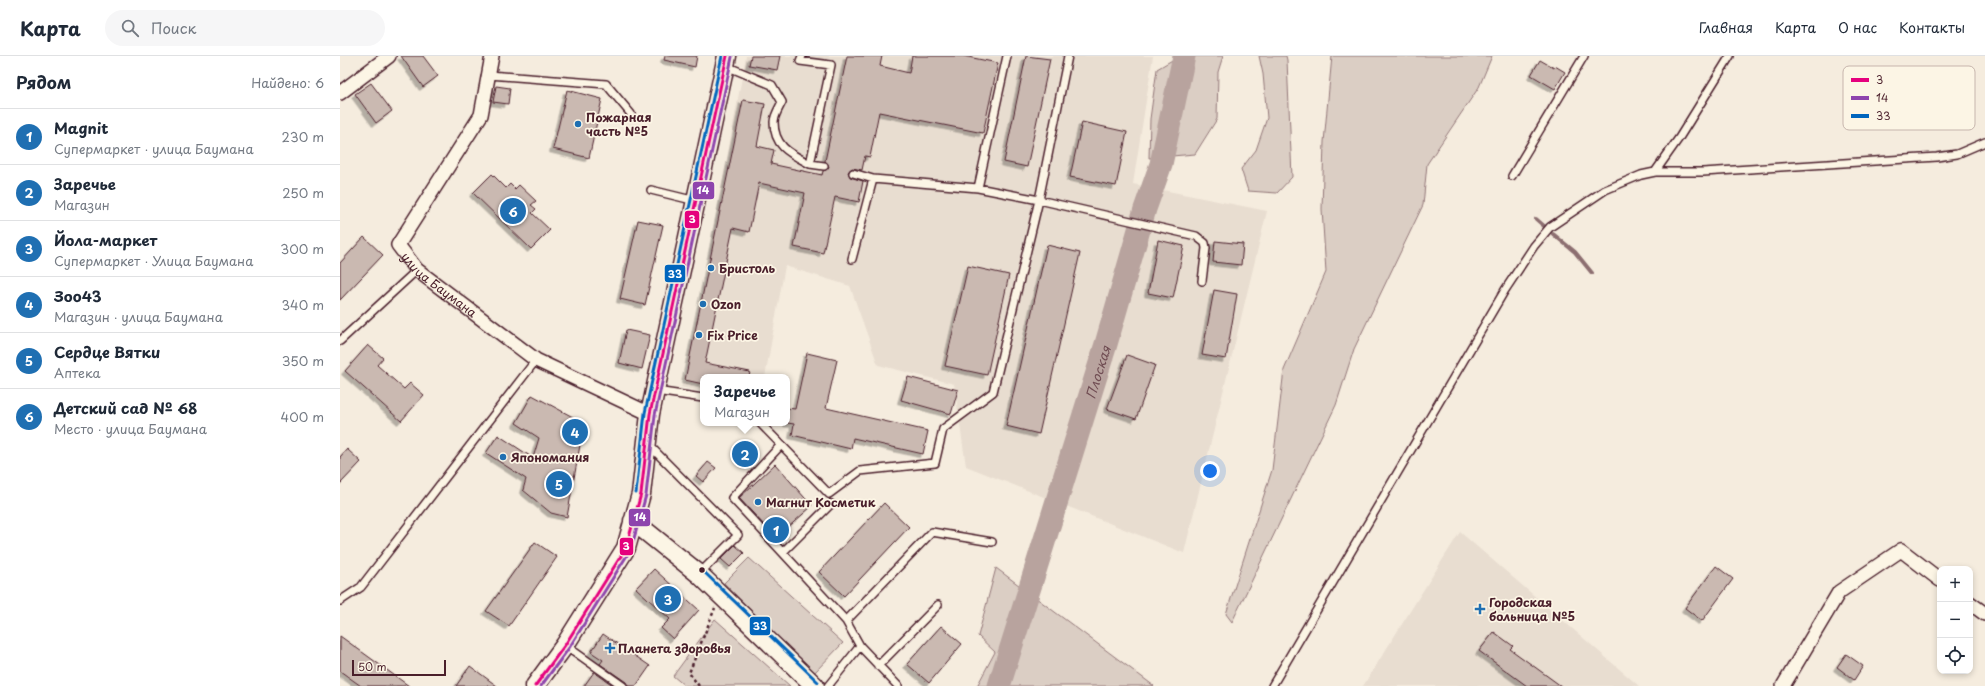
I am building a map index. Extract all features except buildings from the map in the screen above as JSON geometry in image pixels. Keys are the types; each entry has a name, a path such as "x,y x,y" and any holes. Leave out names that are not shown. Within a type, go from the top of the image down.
{"main road":[{"path":"535,686 565,645 626,548 641,494 650,414 726,61"},
{"path":"633,521 699,574 815,686"}],"street":[{"path":"340,93 390,56"},
{"name":"улица Баумана","path":"492,56 481,115 398,245 417,270 536,360 650,414"},
{"path":"1783,686 1839,592 1901,550 1937,578"},
{"path":"1973,605 1985,614"}],"lane":[{"path":"802,56 800,62 831,65 810,164"},
{"path":"978,188 1007,56"},
{"path":"763,426 828,494 860,471 935,463 943,430 993,392 1039,200 1068,56"},
{"path":"1512,176 1584,56"},
{"path":"1655,172 1679,138 1730,56"},
{"path":"726,61 772,84 782,102 774,121 778,141 788,153 810,164 824,166"},
{"path":"489,75 606,84 631,114"},
{"path":"1272,686 1505,290 1534,246 1550,227 1605,190 1641,175 1655,172 1698,172 1937,157 1957,154 1985,142"},
{"path":"853,173 873,179 978,188 1039,200 1134,223 1187,233 1202,240 1206,248 1202,281"},
{"path":"852,258 873,179"},
{"path":"651,190 696,201"},
{"path":"340,341 417,270"},
{"path":"340,601 361,587 536,360"},
{"path":"655,390 700,398"},
{"path":"647,442 738,535 699,574"},
{"path":"781,445 732,498 846,621 860,646 898,686"},
{"path":"782,552 831,504"},
{"path":"846,621 932,532 992,542"},
{"path":"878,666 938,605"},
{"path":"565,645 623,686"},
{"path":"828,686 860,646"}],"path":[{"path":"699,686 689,673 720,594"}],"shaded area":[{"path":"746,56 1153,56 1133,184 1267,211 1184,553 966,466 954,384 878,365 850,286 785,266 766,374 700,374 700,391 681,387 685,380"},
{"path":"1175,56 1223,56 1218,72 1217,119 1195,154 1149,158 1150,119 1157,69 1174,59"},
{"path":"1259,56 1286,56 1287,60 1292,177 1277,193 1248,191 1241,169 1256,150 1267,118 1263,74"},
{"path":"1332,56 1492,56 1479,87 1427,164 1423,205 1354,349 1336,405 1232,622 1226,614 1272,470 1284,370 1326,272 1322,209 1324,142"},
{"name":"Городская больница №5","path":"1460,532 1639,686 1363,686"},
{"path":"749,558 843,643 813,674 724,583"},
{"path":"996,568 1154,686 977,686 995,652 978,636"},
{"path":"715,619 790,686 685,686 673,676"}],"waterway":[{"name":"Плоская","path":"999,686 1106,344 1145,209 1161,164 1184,56"},
{"path":"1536,219 1544,226"},
{"path":"1553,234 1575,252 1592,273"}],"transit line":[{"name":"33","path":"636,493 645,413 722,56"},
{"name":"3","path":"535,686 565,645 626,548 641,494 650,414 727,56"},
{"name":"14","path":"541,686 569,648 631,549 646,495 655,415 732,57"},
{"name":"33","path":"702,570 818,682"}],"place":[{"name":"Пожарная часть №5","path":"578,124"},
{"name":"Детский сад № 68","path":"513,211"},
{"name":"Бристоль","path":"711,268"},
{"name":"Ozon","path":"703,304"},
{"name":"Fix Price","path":"699,335"},
{"name":"Зоо43","path":"575,432"},
{"name":"Заречье","path":"745,454"},
{"name":"Япономания","path":"503,457"},
{"name":"Сердце Вятки","path":"559,484"},
{"name":"Магнит Косметик","path":"758,502"},
{"name":"Magnit","path":"776,530"},
{"name":"Йола-маркет","path":"668,599"},
{"name":"Городская больница №5","path":"1480,609"},
{"name":"Планета здоровья","path":"610,648"}]}
